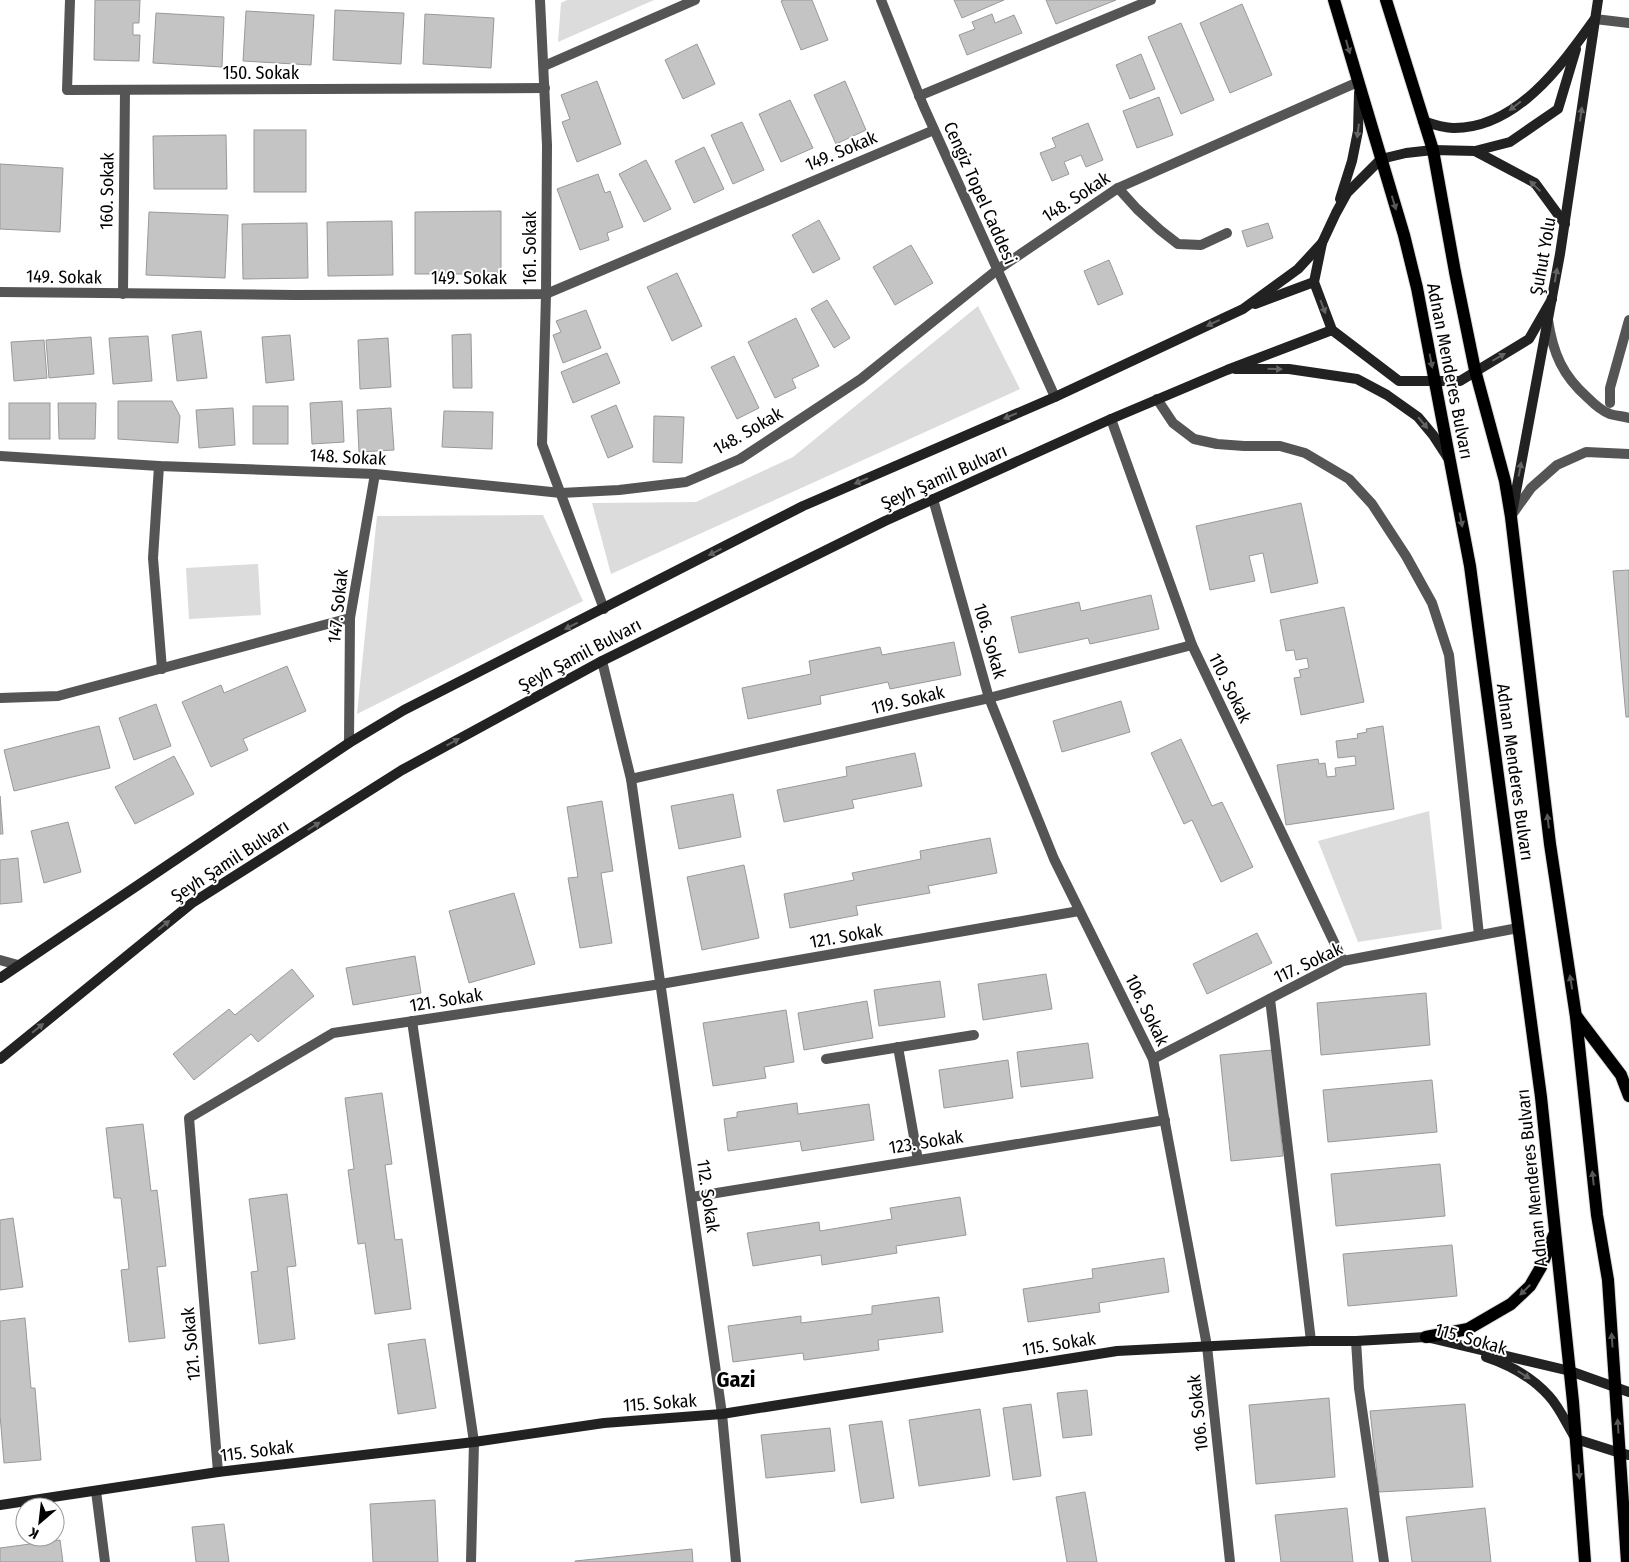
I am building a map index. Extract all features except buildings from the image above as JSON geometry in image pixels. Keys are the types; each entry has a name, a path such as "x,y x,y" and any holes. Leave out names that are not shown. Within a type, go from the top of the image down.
{"main road":[{"name":"Adnan Menderes Bulvarı","path":"1334,0 1404,235 1417,288 1470,566 1541,1098 1570,1371 1585,1562"},
{"name":"Adnan Menderes Bulvarı","path":"1386,0 1423,122 1434,150 1455,272 1475,370 1505,481 1511,517 1550,844 1576,1017 1597,1215 1608,1280 1615,1388 1624,1454 1627,1562"},
{"name":"Şuhut Yolu","path":"1511,517 1565,224 1598,0"},
{"path":"1423,122 1451,128 1474,127 1507,113 1537,90 1565,59 1595,19"},
{"path":"1552,299 1529,339 1460,380 1399,381 1332,330 1314,282 1322,243 1336,213 1347,193 1381,159 1406,153 1434,150 1475,151 1510,142 1558,109 1579,41"},
{"path":"1336,213 1352,161 1358,131 1358,82"},
{"path":"1475,151 1535,183 1565,224"},
{"path":"1243,309 1298,269 1322,243"},
{"path":"1243,309 1314,282"},
{"name":"Şeyh Şamil Bulvarı","path":"0,978 349,743 404,710 803,506 1055,397 1243,309"},
{"name":"Şeyh Şamil Bulvarı","path":"0,1059 192,903 402,770 602,661 885,521 1157,399 1332,330"},
{"path":"1227,370 1274,368 1302,370 1357,379 1387,394 1418,417 1433,435 1450,462"},
{"path":"1576,1017 1621,1075 1629,1096"},
{"path":"1426,1337 1468,1329 1511,1304 1530,1286 1541,1267 1555,1232"},
{"name":"115. Sokak","path":"0,1505 218,1472 474,1442 604,1423 722,1414 1117,1351 1310,1341 1356,1342 1426,1337 1570,1371 1629,1392"},
{"name":"115. Sokak","path":"1412,1338 1497,1361 1527,1375 1550,1397 1576,1439"},
{"path":"1576,1439 1624,1454"}],"street":[{"name":"150. Sokak","path":"70,0 67,90 545,88"},
{"name":"161. Sokak","path":"540,0 547,145 542,444 604,609"},
{"path":"544,66 695,0"},
{"name":"Cengiz Topel Caddesi","path":"881,0 934,130 1055,397"},
{"path":"920,96 1151,0"},
{"path":"1595,19 1629,23"},
{"name":"148. Sokak","path":"0,456 160,466 375,474 561,493 619,490 686,482 740,459 861,379 997,270 1118,188 1358,82"},
{"name":"160. Sokak","path":"124,294 125,90"},
{"name":"149. Sokak","path":"0,292 124,294 546,294 934,130"},
{"path":"1118,188 1148,220 1178,244 1201,245 1227,233"},
{"path":"1548,318 1551,338 1559,364 1575,386 1596,405 1610,414 1629,418"},
{"path":"1610,403 1610,388 1629,320"},
{"path":"1157,399 1173,422 1194,439 1216,444 1280,446 1305,453 1349,479 1372,504 1406,556 1432,603 1449,654 1479,936"},
{"name":"110. Sokak","path":"1111,419 1192,645 1343,961"},
{"path":"1511,517 1531,488 1557,464 1586,452 1629,454"},
{"path":"160,466 153,558 162,669"},
{"name":"147. Sokak","path":"349,743 350,618 375,474"},
{"name":"106. Sokak","path":"934,499 989,698 1054,859 1153,1059 1207,1346 1230,1562"},
{"path":"0,698 58,696 350,618"},
{"name":"119. Sokak","path":"630,779 989,698 1192,645"},
{"name":"112. Sokak","path":"602,661 630,779 661,984 722,1414 736,1562"},
{"name":"121. Sokak","path":"218,1472 189,1118 333,1033 661,984 1080,911"},
{"name":"117. Sokak","path":"1153,1059 1343,961 1518,928"},
{"path":"0,960 18,965"},
{"path":"1270,999 1310,1341"},
{"path":"412,1021 474,1442 471,1562"},
{"path":"826,1059 974,1035"},
{"path":"898,1047 918,1160"},
{"name":"123. Sokak","path":"692,1197 1165,1120"},
{"path":"1356,1342 1360,1388 1384,1562"},
{"path":"96,1491 105,1562"}],"shaded area":[{"path":"567,0 654,0 558,42 561,3"},
{"path":"978,306 1020,389 611,574 592,503 696,502 793,457"},
{"path":"543,515 583,601 357,714 377,516"},
{"path":"258,564 261,615 189,619 186,568"},
{"path":"1429,811 1442,929 1358,942 1318,841"}],"district":[{"name":"Gazi","path":"736,1379"}]}
